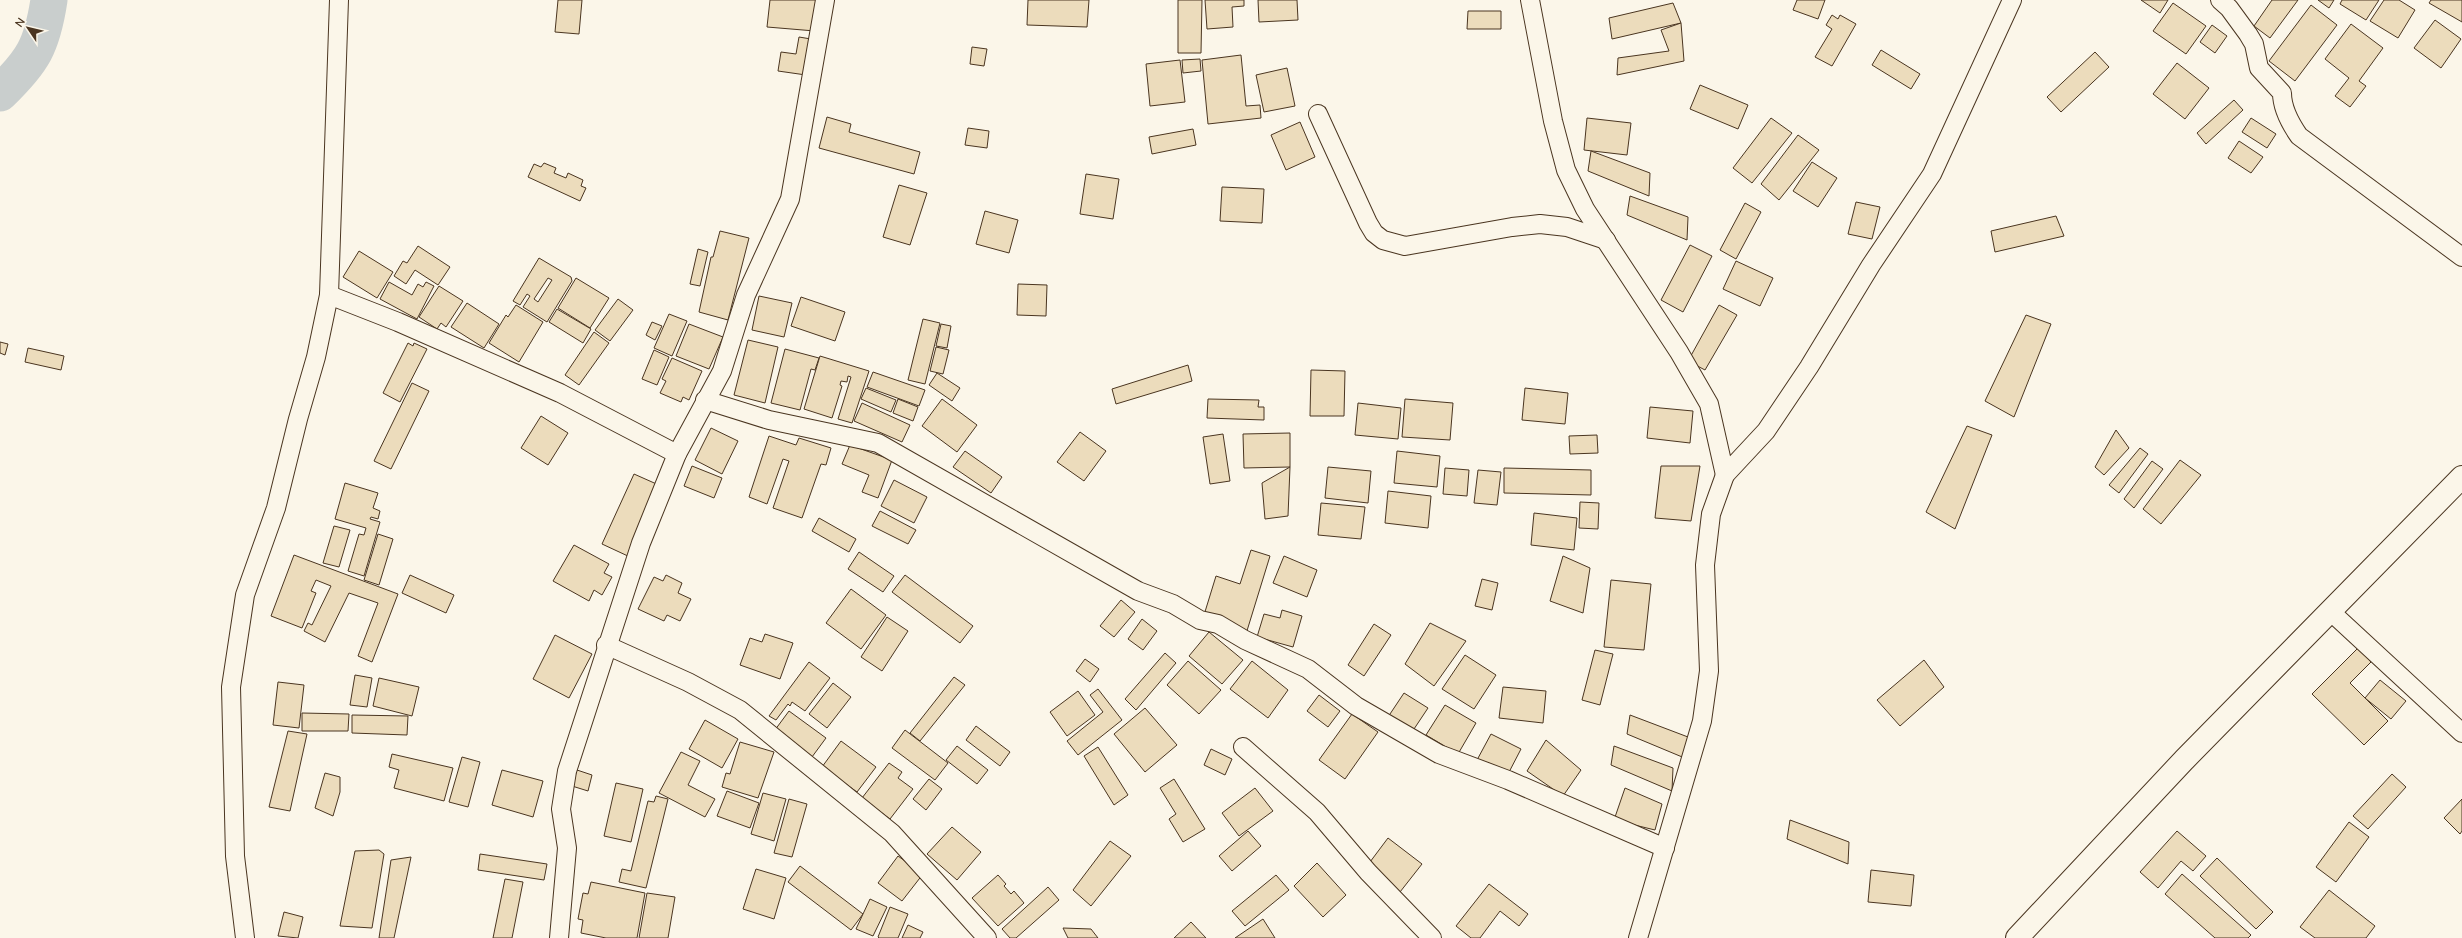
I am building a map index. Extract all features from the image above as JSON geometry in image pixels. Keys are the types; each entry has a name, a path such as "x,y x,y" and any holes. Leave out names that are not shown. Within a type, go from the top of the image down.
{"main road":[{"path":"2017,938 2184,760 2462,477"}],"street":[{"path":"245,938 235,856 231,687 245,595 276,508 298,419 316,357 329,295 339,0"},
{"path":"559,938 567,848 561,809 567,771 606,645 641,543 677,454 722,371 746,296 790,199 826,0"},
{"path":"1530,0 1553,121 1566,170 1585,209 1679,352 1709,404 1725,475"},
{"path":"1638,938 1666,848 1702,721 1709,671 1705,565 1711,514 1725,475 1766,431 1808,367 1871,265 1932,174 2012,0"},
{"path":"2220,0 2228,8 2254,44 2259,68 2282,93 2282,101 2298,136 2462,257"},
{"path":"1318,114 1374,233 1388,242 1405,246 1512,227 1540,224 1567,227 1606,240"},
{"path":"329,295 398,322 560,393 677,454"},
{"path":"706,400 769,420 878,443 1138,591 1173,604 1200,620 1218,624 1245,640 1308,669 1356,706 1439,754 1508,780 1666,848"},
{"path":"2330,611 2462,733"},
{"path":"606,645 688,682 740,710 892,833 987,938"},
{"path":"1243,747 1317,812 1368,872 1432,938"}],"building":[{"path":"558,0 582,0 579,34 555,32"},
{"path":"770,0 818,0 815,31 767,27"},
{"path":"1028,0 1089,0 1087,27 1027,25"},
{"path":"1178,0 1202,0 1201,53 1178,53"},
{"path":"1205,0 1244,0 1244,6 1232,7 1233,27 1207,29"},
{"path":"1258,0 1297,0 1298,20 1259,22"},
{"path":"1797,0 1825,0 1818,19 1793,10"},
{"path":"2141,0 2168,0 2160,13"},
{"path":"2272,0 2298,0 2270,38 2254,26"},
{"path":"2318,0 2334,0 2329,8"},
{"path":"2342,0 2379,0 2366,20 2340,4"},
{"path":"2384,0 2399,0 2415,10 2398,38 2370,21"},
{"path":"2431,0 2462,0 2462,22 2429,3"},
{"path":"1673,3 1681,23 1612,39 1609,18"},
{"path":"2173,3 2206,26 2186,54 2153,31"},
{"path":"2311,5 2337,25 2295,81 2269,61"},
{"path":"1468,11 1501,11 1501,29 1467,29"},
{"path":"1832,15 1838,19 1840,15 1856,24 1832,66 1815,57 1832,29 1826,25"},
{"path":"2435,20 2461,39 2441,68 2414,48"},
{"path":"1681,23 1684,61 1617,75 1618,58 1669,51 1661,30"},
{"path":"2351,24 2383,48 2359,81 2366,86 2350,107 2335,96 2349,78 2325,59"},
{"path":"2212,25 2227,36 2215,53 2200,42"},
{"path":"799,37 811,39 806,75 778,71 781,52 796,54"},
{"path":"972,47 987,49 984,66 970,64"},
{"path":"1881,50 1920,74 1911,89 1872,65"},
{"path":"2095,52 2109,67 2061,112 2047,97"},
{"path":"1241,55 1246,106 1260,105 1261,118 1208,124 1202,60"},
{"path":"1200,59 1201,71 1183,73 1182,60"},
{"path":"1180,60 1185,102 1150,106 1146,64"},
{"path":"2177,63 2209,88 2185,119 2153,94"},
{"path":"1287,68 1295,106 1264,112 1256,75"},
{"path":"1700,85 1748,105 1738,129 1690,109"},
{"path":"2234,100 2243,110 2206,144 2197,133"},
{"path":"827,117 851,124 849,132 920,152 914,174 819,148"},
{"path":"1587,118 1631,123 1627,155 1584,150"},
{"path":"1771,118 1792,133 1752,183 1733,168"},
{"path":"2251,118 2276,134 2267,148 2242,132"},
{"path":"1300,122 1315,157 1286,170 1271,135"},
{"path":"968,128 989,131 987,148 965,145"},
{"path":"1193,129 1196,145 1152,154 1149,137"},
{"path":"1798,135 1819,150 1779,200 1761,184"},
{"path":"2239,141 2263,157 2251,173 2228,158"},
{"path":"1591,151 1650,173 1649,196 1588,171"},
{"path":"1812,162 1837,178 1818,207 1793,191"},
{"path":"544,163 556,168 554,173 566,178 568,173 583,180 581,186 586,188 580,201 528,177 534,164 541,167"},
{"path":"1086,174 1119,179 1113,219 1080,214"},
{"path":"899,185 927,193 910,245 883,237"},
{"path":"1222,187 1264,189 1262,223 1220,221"},
{"path":"1630,196 1688,217 1687,240 1627,215"},
{"path":"1856,202 1880,207 1872,239 1848,234"},
{"path":"1745,203 1761,212 1736,259 1720,250"},
{"path":"985,211 1018,220 1009,253 976,244"},
{"path":"2056,216 2064,236 1995,252 1991,231"},
{"path":"720,231 749,238 728,320 699,312 711,257 713,257"},
{"path":"1690,245 1712,256 1683,312 1661,300"},
{"path":"418,246 450,267 438,285 415,270 406,284 394,276 403,261 407,263"},
{"path":"698,249 708,252 700,286 690,284"},
{"path":"359,251 393,272 377,298 343,277"},
{"path":"539,258 571,277 572,281 547,322 523,307 530,296 527,294 520,305 513,301","holes":["548,278 552,280 538,302 534,299"]},
{"path":"1736,261 1773,278 1760,306 1723,289"},
{"path":"576,278 609,298 590,328 558,308"},
{"path":"389,282 412,295 418,284 423,287 426,282 434,286 417,319 380,299"},
{"path":"1018,284 1047,285 1046,316 1017,315"},
{"path":"439,286 463,301 446,327 441,323 437,329 419,317"},
{"path":"759,296 792,303 784,337 752,330"},
{"path":"801,297 845,312 835,341 791,326"},
{"path":"618,299 633,310 610,341 595,330"},
{"path":"467,303 499,324 484,348 451,327"},
{"path":"516,305 543,322 519,362 489,343 506,315 508,317"},
{"path":"1719,305 1737,315 1705,370 1688,361"},
{"path":"557,309 591,329 583,343 549,322"},
{"path":"669,314 687,321 672,356 654,348"},
{"path":"2026,315 2051,324 2014,417 1985,401"},
{"path":"923,319 940,323 925,384 908,380"},
{"path":"652,322 662,326 655,340 646,335"},
{"path":"689,324 723,337 709,369 676,356"},
{"path":"941,324 951,326 947,348 936,346"},
{"path":"594,332 609,343 579,385 565,375"},
{"path":"748,340 778,347 765,403 734,395"},
{"path":"0,342 8,344 5,355 0,353"},
{"path":"408,343 413,346 414,343 427,349 400,402 383,393"},
{"path":"936,347 949,350 943,374 930,371"},
{"path":"28,348 64,356 61,370 25,362"},
{"path":"785,349 819,358 815,370 811,369 800,410 771,403"},
{"path":"654,350 669,357 657,385 642,379"},
{"path":"820,356 869,371 852,423 838,419 851,377 848,376 847,382 841,381 840,385 842,386 832,418 804,409"},
{"path":"672,358 702,371 689,400 683,397 681,402 660,393 666,381 662,379"},
{"path":"1188,365 1192,381 1116,404 1112,389"},
{"path":"1311,370 1345,371 1344,416 1310,416"},
{"path":"873,372 925,390 919,406 867,387"},
{"path":"937,373 960,388 952,401 929,385"},
{"path":"412,383 429,391 391,469 374,461"},
{"path":"866,388 896,400 891,412 861,399"},
{"path":"1525,388 1568,393 1565,424 1522,420"},
{"path":"898,399 918,407 913,421 893,413"},
{"path":"942,399 977,425 957,452 922,426"},
{"path":"1208,399 1259,400 1258,407 1264,407 1264,420 1207,418"},
{"path":"1405,399 1453,403 1450,440 1402,437"},
{"path":"862,403 910,425 902,442 854,421"},
{"path":"1358,403 1401,408 1398,439 1355,435"},
{"path":"1650,407 1693,411 1690,443 1647,438"},
{"path":"541,416 568,433 548,465 521,448"},
{"path":"1967,426 1992,435 1955,529 1926,512"},
{"path":"711,428 738,441 722,474 695,460"},
{"path":"2116,430 2129,448 2104,475 2095,467"},
{"path":"1080,432 1106,451 1084,481 1057,462"},
{"path":"1290,433 1290,467 1244,468 1243,434"},
{"path":"1223,434 1230,481 1210,484 1203,437"},
{"path":"1597,435 1598,453 1570,454 1569,436"},
{"path":"769,436 796,445 799,438 831,448 826,465 821,464 802,518 773,508 789,461 783,459 767,504 749,497"},
{"path":"850,445 892,460 878,498 862,492 869,475 842,464"},
{"path":"2140,448 2148,454 2119,493 2109,485"},
{"path":"965,451 1002,477 991,493 953,467"},
{"path":"1397,451 1440,456 1437,487 1394,483"},
{"path":"2180,460 2201,475 2161,524 2143,509"},
{"path":"2152,461 2163,469 2134,508 2124,499"},
{"path":"692,466 722,478 714,498 684,486"},
{"path":"1661,466 1700,466 1691,521 1655,518"},
{"path":"1290,467 1288,516 1265,519 1262,483"},
{"path":"1328,467 1371,471 1368,503 1325,498"},
{"path":"1445,468 1469,470 1467,496 1443,494"},
{"path":"1504,468 1591,470 1591,495 1504,493"},
{"path":"1478,470 1501,472 1497,505 1474,503"},
{"path":"634,474 661,486 630,557 602,544"},
{"path":"894,480 927,497 914,523 881,506"},
{"path":"345,483 378,493 373,508 380,511 378,519 371,517 370,519 380,522 364,576 348,571 359,534 364,535 366,528 335,519"},
{"path":"1388,491 1431,496 1428,528 1385,523"},
{"path":"1580,502 1599,503 1598,529 1579,528"},
{"path":"1321,503 1365,507 1361,539 1318,535"},
{"path":"880,511 916,530 908,544 872,526"},
{"path":"1534,513 1577,518 1574,550 1531,545"},
{"path":"819,518 856,539 849,552 812,531"},
{"path":"334,526 350,530 339,567 323,563"},
{"path":"378,534 393,539 379,585 364,580"},
{"path":"574,545 609,564 604,573 612,577 602,595 594,590 589,601 553,581"},
{"path":"1251,550 1270,556 1246,634 1204,615 1216,576 1240,584"},
{"path":"859,552 894,576 883,592 848,569"},
{"path":"294,555 398,594 372,662 358,656 378,603 349,593 325,642 304,631 308,623 312,625 331,586 316,580 311,591 316,593 302,628 271,616"},
{"path":"1284,556 1317,570 1307,597 1273,583"},
{"path":"1563,556 1590,568 1583,613 1550,601"},
{"path":"410,575 454,595 446,613 402,593"},
{"path":"666,575 682,583 678,593 691,599 680,621 667,615 664,621 638,609 654,577 663,581"},
{"path":"905,575 973,626 960,643 892,592"},
{"path":"1482,579 1498,583 1492,610 1475,606"},
{"path":"1611,580 1651,584 1644,650 1604,647"},
{"path":"851,589 886,615 861,649 826,623"},
{"path":"1121,600 1135,612 1114,637 1100,626"},
{"path":"1282,610 1302,616 1293,647 1257,637 1264,614 1280,618"},
{"path":"887,617 908,631 882,671 861,657"},
{"path":"1142,619 1157,631 1143,650 1128,639"},
{"path":"1430,623 1466,641 1434,686 1405,664"},
{"path":"1374,624 1391,635 1364,676 1348,665"},
{"path":"1209,632 1243,660 1222,684 1189,656"},
{"path":"765,634 793,643 780,679 740,665 750,638 762,642"},
{"path":"555,635 592,654 569,698 533,679"},
{"path":"2358,648 2371,662 2350,683 2388,721 2364,745 2312,694"},
{"path":"1595,650 1613,654 1600,705 1582,700"},
{"path":"1165,653 1176,663 1136,710 1125,699"},
{"path":"1465,655 1496,675 1474,709 1442,689"},
{"path":"1085,659 1099,669 1090,682 1076,671"},
{"path":"1924,660 1944,687 1900,726 1877,700"},
{"path":"1188,661 1221,690 1199,714 1167,685"},
{"path":"1252,661 1288,690 1268,718 1230,689"},
{"path":"809,662 830,678 805,711 792,702 790,706 788,704 776,720 769,716"},
{"path":"355,675 372,678 367,707 350,705"},
{"path":"954,677 965,685 920,741 910,733"},
{"path":"379,678 419,687 412,716 373,706"},
{"path":"2380,680 2406,701 2391,719 2365,698"},
{"path":"278,682 304,685 299,728 273,725"},
{"path":"833,683 851,697 827,728 809,714"},
{"path":"1503,687 1546,691 1543,723 1499,718"},
{"path":"1098,689 1122,720 1078,755 1067,741 1103,712 1090,695"},
{"path":"1078,691 1095,715 1067,736 1050,712"},
{"path":"1404,693 1428,708 1412,732 1388,717"},
{"path":"1319,695 1340,711 1328,727 1307,711"},
{"path":"1445,705 1476,723 1458,754 1426,735"},
{"path":"1145,708 1177,745 1145,772 1114,734"},
{"path":"789,711 826,738 809,761 772,734"},
{"path":"302,713 349,714 348,731 302,731"},
{"path":"1352,714 1378,732 1345,779 1319,760"},
{"path":"352,715 408,716 407,735 352,733"},
{"path":"1630,715 1688,737 1687,759 1627,734"},
{"path":"705,720 738,739 722,768 689,749"},
{"path":"976,726 1010,752 1000,766 966,740"},
{"path":"905,730 948,763 935,780 892,748"},
{"path":"288,731 307,734 290,811 269,807"},
{"path":"1491,734 1521,749 1507,776 1477,760"},
{"path":"1546,740 1581,770 1563,796 1527,771"},
{"path":"841,741 876,767 857,792 822,767"},
{"path":"740,742 774,752 758,798 722,787 726,773 730,774"},
{"path":"957,746 988,770 977,784 946,760"},
{"path":"1614,746 1673,768 1672,791 1611,765"},
{"path":"1098,747 1128,795 1114,805 1084,756"},
{"path":"1211,749 1232,759 1225,775 1204,765"},
{"path":"681,752 700,761 688,785 715,799 705,817 659,793"},
{"path":"392,754 453,768 444,801 394,788 399,770 389,767"},
{"path":"462,757 480,762 468,807 449,802"},
{"path":"889,763 902,772 898,778 913,789 890,819 862,798"},
{"path":"502,770 543,781 533,817 492,805"},
{"path":"577,770 592,775 588,791 572,786"},
{"path":"325,773 340,777 340,792 333,816 315,808"},
{"path":"2392,774 2406,787 2368,829 2353,816"},
{"path":"929,779 942,789 926,810 913,799"},
{"path":"1174,779 1205,829 1183,842 1169,819 1176,814 1160,788"},
{"path":"616,783 643,789 631,842 604,836"},
{"path":"1255,788 1273,811 1239,836 1222,813"},
{"path":"1625,788 1662,804 1655,830 1614,820"},
{"path":"727,791 759,803 750,828 717,816"},
{"path":"763,793 786,799 774,841 751,834"},
{"path":"656,796 668,799 646,888 619,882 622,869 631,871 648,801 654,802"},
{"path":"789,799 807,804 792,857 774,853"},
{"path":"2462,799 2462,831 2460,834 2444,818"},
{"path":"1790,820 1849,842 1848,864 1787,839"},
{"path":"2349,822 2369,837 2336,882 2316,867"},
{"path":"952,827 981,852 957,880 927,854"},
{"path":"1248,831 1261,846 1232,871 1219,856"},
{"path":"2177,831 2206,856 2193,871 2181,861 2158,888 2140,872"},
{"path":"1388,838 1422,864 1400,892 1367,866"},
{"path":"1110,841 1131,856 1091,906 1073,890"},
{"path":"379,850 384,854 372,928 340,926 355,851"},
{"path":"480,854 547,864 544,880 478,870"},
{"path":"898,856 923,874 902,901 878,883"},
{"path":"411,857 394,938 379,938 391,860"},
{"path":"2217,858 2273,912 2256,929 2200,876"},
{"path":"1317,863 1346,895 1323,917 1294,886"},
{"path":"800,866 863,914 851,930 788,882"},
{"path":"756,869 786,878 774,919 743,909"},
{"path":"1871,870 1914,875 1911,906 1868,902"},
{"path":"2182,874 2251,935 2248,938 2215,938 2165,894"},
{"path":"998,875 1006,884 1004,886 1011,894 1014,891 1024,903 998,926 972,898"},
{"path":"1276,875 1289,890 1245,926 1232,911"},
{"path":"505,879 523,882 512,938 493,938"},
{"path":"591,882 645,893 637,938 606,938 581,933 583,920 578,919 583,893 588,894"},
{"path":"1489,884 1528,914 1519,926 1500,911 1480,938 1471,938 1456,926"},
{"path":"1048,887 1059,900 1016,938 1010,938 1002,929"},
{"path":"2329,890 2375,926 2366,938 2315,938 2300,927"},
{"path":"647,893 675,897 668,938 639,938"},
{"path":"870,899 887,907 873,936 856,929"},
{"path":"890,907 908,914 898,938 879,938 878,937"},
{"path":"284,912 303,917 298,938 278,936"},
{"path":"1263,919 1275,938 1235,938"},
{"path":"1191,922 1206,938 1174,938"},
{"path":"908,925 923,932 920,938 902,938"},
{"path":"1063,928 1091,929 1098,938 1068,938"}],"waterway":[{"path":"0,93 21,71 34,52 43,29 49,0"}]}
